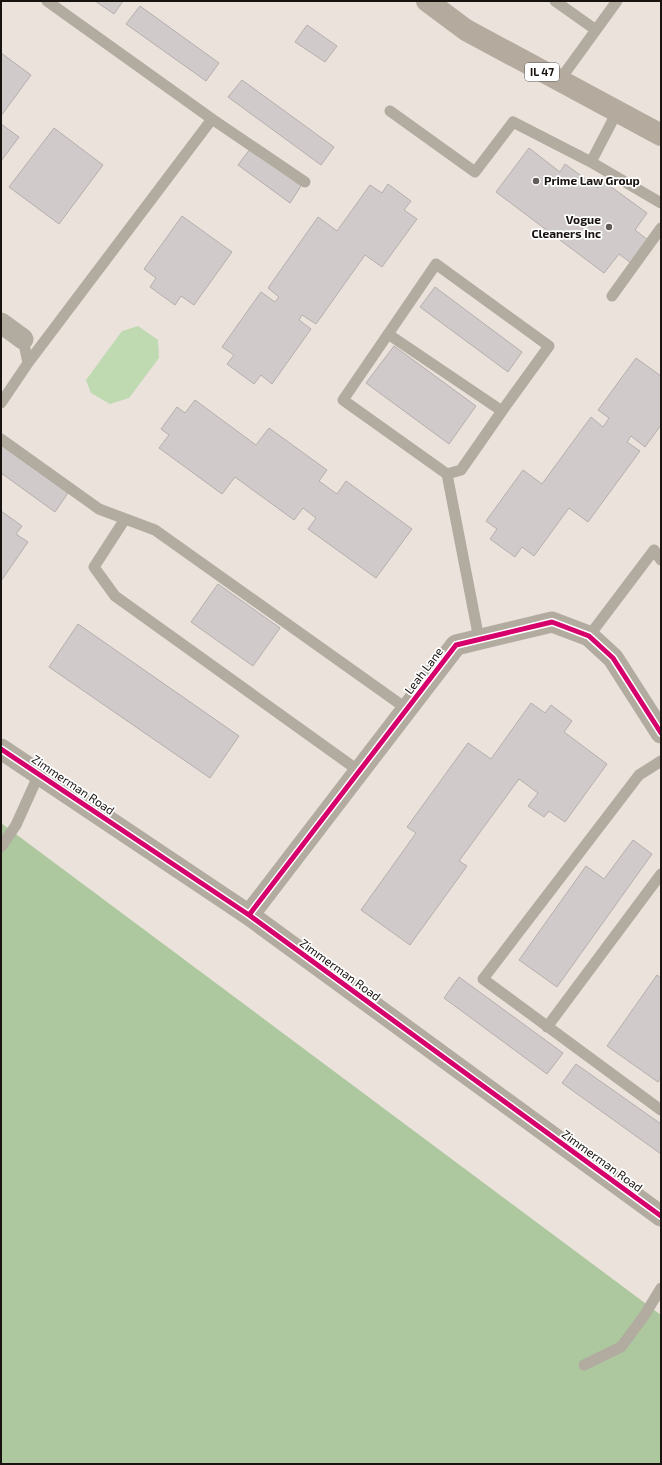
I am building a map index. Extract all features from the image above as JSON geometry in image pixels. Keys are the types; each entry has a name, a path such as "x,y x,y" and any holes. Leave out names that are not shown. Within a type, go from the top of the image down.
{"main road":[{"name":"IL 47","path":"427,1 466,30 661,135"}],"street":[{"path":"1,323 23,339"},
{"name":"Leah Lane","path":"249,915 456,645 552,622 589,636 613,658 661,733"},
{"name":"Zimmerman Road","path":"1,749 249,915 661,1216"}],"lane":[{"path":"47,1 212,119 305,182"},
{"path":"555,1 596,30"},
{"path":"559,81 617,1"},
{"path":"390,111 475,172 513,122 591,162 661,203"},
{"path":"591,162 617,112"},
{"path":"1,403 28,363 212,119"},
{"path":"612,296 661,228"},
{"path":"447,474 460,470 549,346 436,264 343,400 447,474 480,639"},
{"path":"388,334 502,411"},
{"path":"23,339 28,363"},
{"path":"1,439 99,509 155,530 407,709"},
{"path":"125,519 94,567 115,596 359,771"},
{"path":"589,636 657,551 661,560"},
{"path":"661,761 639,775 483,979 661,1110"},
{"path":"1,847 16,825 39,774"},
{"path":"547,1027 661,874"},
{"path":"584,1365 621,1347 644,1316 661,1288"}],"green space":[{"path":"138,326 158,340 159,358 129,398 110,404 91,393 86,380 122,331"},
{"path":"1,823 661,1315 661,1464 1,1464"}],"building":[{"path":"95,1 123,1 114,14"},
{"path":"140,6 219,63 206,81 126,24"},
{"path":"307,25 337,46 325,62 295,42"},
{"path":"1,53 31,75 1,116"},
{"path":"242,80 334,147 321,165 228,97"},
{"path":"1,124 19,137 1,161"},
{"path":"54,128 103,165 59,224 9,187"},
{"path":"529,148 560,172 565,164 598,188 603,181 647,213 635,230 648,240 631,263 619,254 604,273 496,192"},
{"path":"250,149 301,186 290,203 238,165"},
{"path":"388,184 411,201 404,210 417,219 382,267 365,255 316,324 302,315 299,320 311,329 272,384 261,375 254,384 227,364 234,355 222,347 261,292 275,302 279,297 268,288 318,217 337,231 370,185 382,193"},
{"path":"182,216 232,252 194,305 181,296 175,305 150,287 156,278 144,269"},
{"path":"435,287 522,352 508,372 420,307"},
{"path":"394,346 476,406 449,444 366,383"},
{"path":"636,358 661,376 661,425 645,447 631,436 627,442 640,451 588,522 569,508 534,556 522,547 515,557 490,539 497,529 486,521 523,470 542,484 591,417 603,427 609,418 598,410"},
{"path":"195,400 256,445 269,428 327,470 319,481 337,494 346,481 412,529 376,578 308,529 316,518 303,508 294,520 235,477 222,494 159,448 169,435 161,429 177,407 185,413"},
{"path":"1,445 68,493 55,512 1,473"},
{"path":"1,511 22,526 16,534 28,542 1,581"},
{"path":"218,584 280,628 253,666 191,622"},
{"path":"78,624 239,736 210,778 49,667"},
{"path":"531,703 545,713 551,705 572,721 564,732 607,764 565,822 549,811 544,817 528,806 538,793 519,779 459,861 467,866 410,945 361,910 416,833 407,827 468,743 491,759"},
{"path":"633,840 652,854 557,987 519,960 586,866 604,879"},
{"path":"657,975 661,978 661,1078 658,1082 607,1046"},
{"path":"459,977 563,1053 547,1074 444,998"},
{"path":"576,1064 661,1124 661,1154 562,1083"}],"cycle path":[{"path":"249,915 456,645 552,622 589,636 613,658 661,733"},
{"path":"1,749 249,915 661,1216"}],"place":[{"name":"Prime Law Group","path":"536,181"},
{"name":"Vogue Cleaners Inc","path":"609,227"}]}
